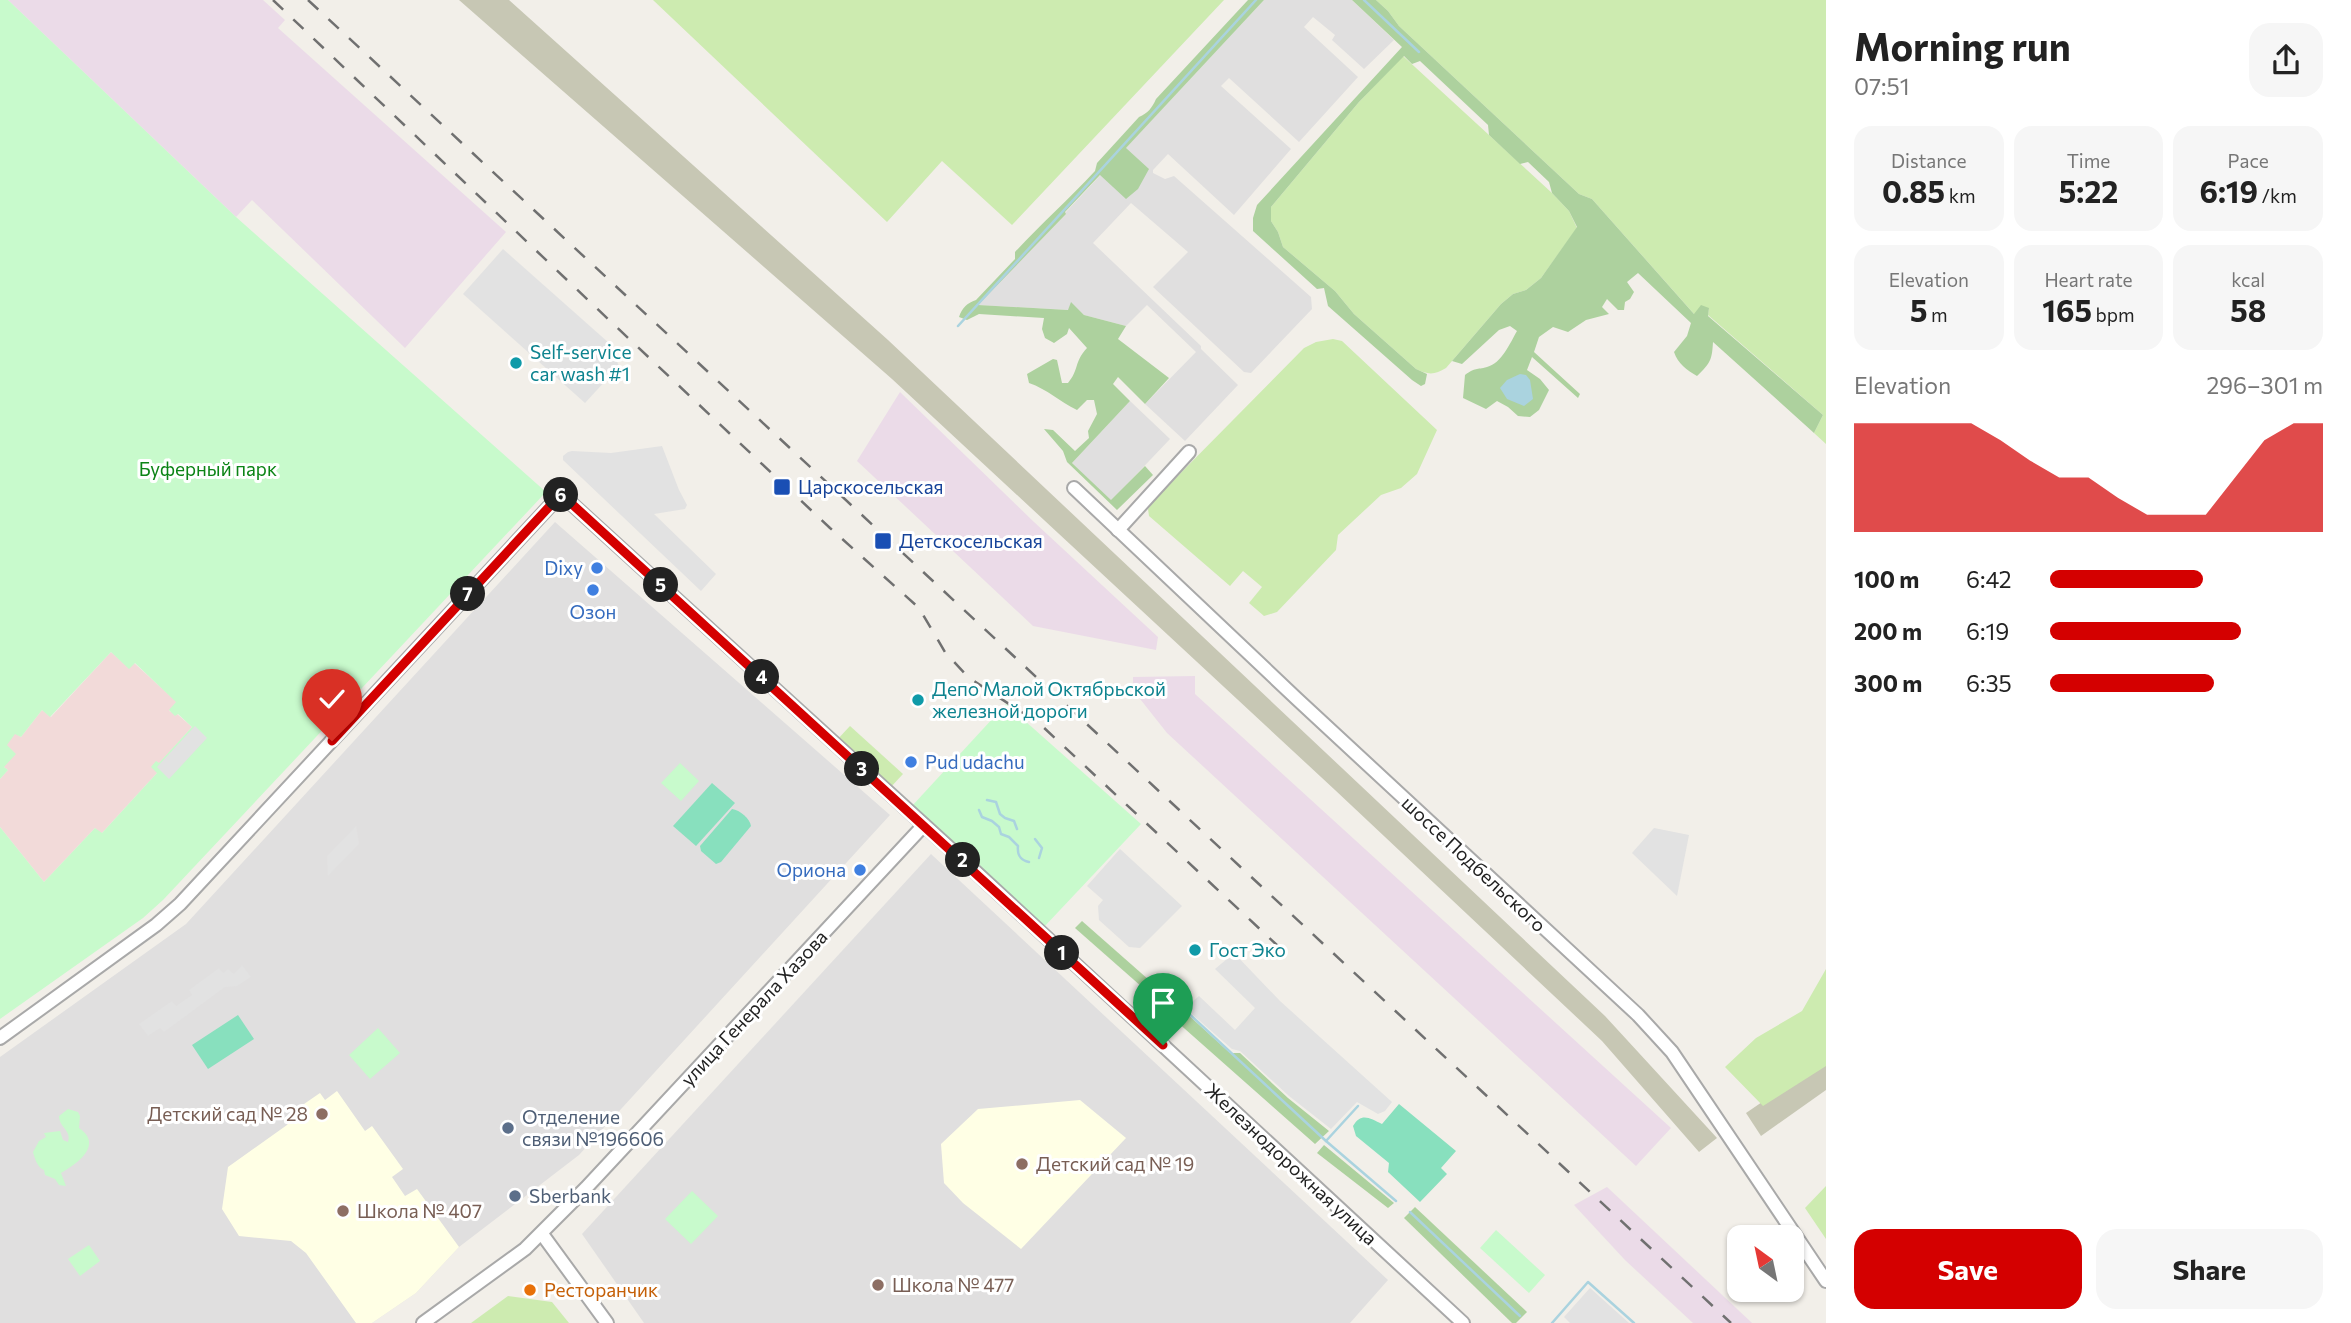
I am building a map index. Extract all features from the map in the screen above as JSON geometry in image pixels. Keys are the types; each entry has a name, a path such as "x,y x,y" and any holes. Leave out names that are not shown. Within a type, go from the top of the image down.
{"street":[{"path":"1118,530 1189,452"},
{"name":"шоссе Подбельского","path":"1074,488 1289,692 1638,1015 1672,1052 1826,1281"},
{"name":"Железнодорожная улица","path":"0,1038 156,925 180,904 561,494 1463,1323"},
{"name":"улица Генерала Хазова","path":"423,1323 542,1234 924,825"},
{"path":"542,1234 607,1323"}],"shaded area":[{"path":"8,0 263,0 285,20 278,28 506,232 405,348 252,200 236,217"},
{"path":"459,0 509,0 888,340 1605,1016 1717,1138 1699,1152 1602,1041 1335,790 892,379"},
{"path":"1264,0 1352,0 1394,40 1364,69 1332,40 1335,35 1313,17 1304,27 1358,77 1299,142 1229,78 1221,86 1291,149 1234,215 1168,154 1153,170 1153,173 1165,179 1174,176 1311,297 1312,309 1251,373 1244,372 1153,287 1188,252 1131,203 1093,243 1238,385 1185,441 1145,404 1196,352 1147,305 1126,326 1084,315 1071,303 1069,310 977,305 1066,214"},
{"path":"503,249 609,343 619,366 585,403 463,294"},
{"path":"900,392 1158,637 1156,650 1033,626 857,461"},
{"path":"1130,401 1170,439 1111,501 1072,463"},
{"path":"662,446 687,505 685,509 654,514 716,574 701,591 563,460 563,456 572,451 611,453"},
{"path":"555,522 890,815 579,1155 459,1247 416,1293 372,1323 0,1323 0,1057 186,924"},
{"path":"111,652 129,668 134,663 177,702 169,711 177,714 192,727 159,764 157,773 101,834 95,828 44,882 0,827 0,779 8,770 4,767 6,745 15,733 21,737 42,710 51,717"},
{"path":"1195,676 1195,694 1671,1128 1636,1166 1167,733 1133,690 1133,677"},
{"path":"195,726 207,738 169,779 157,767"},
{"path":"356,826 359,844 328,876 327,856"},
{"path":"1654,828 1689,835 1677,896 1632,853"},
{"path":"1120,849 1182,906 1140,948 1129,947 1099,920 1098,906 1103,900 1087,886"},
{"path":"931,854 1388,1280 1350,1323 644,1323 582,1234"},
{"path":"1234,953 1280,1001 1392,1102 1385,1111 1378,1114 1357,1102 1331,1129 1185,1008 1199,996 1235,1030 1255,1008 1215,969"},
{"path":"242,965 251,977 237,986 225,987 164,1032 160,1028 148,1036 139,1024 172,1001 176,1006 192,995 189,990 219,968 223,973 228,969 234,974"},
{"path":"1826,1058 1826,1090 1761,1136 1746,1113"},
{"name":"Школа № 407","path":"337,1091 365,1131 372,1126 403,1169 392,1177 405,1196 417,1189 459,1247 416,1293 372,1323 356,1323 306,1253 291,1241 239,1236 222,1209 228,1167 287,1125 291,1119 288,1115 320,1093 325,1100"},
{"name":"Детский сад № 19","path":"1080,1100 1126,1138 1021,1249 963,1203 944,1183 941,1144 978,1109"},
{"path":"1607,1187 1752,1323 1693,1323 1625,1260 1574,1205"},
{"path":"1590,1288 1629,1323 1570,1323 1564,1317"}],"green space":[{"name":"Буферный парк","path":"0,0 8,0 236,217 546,492 163,900 143,918 0,1019 0,827 44,882 95,828 102,833 157,773 151,767 156,761 159,763 192,727 178,714 175,716 169,710 176,702 135,663 129,669 111,652 50,717 42,710 21,737 15,734 7,745 16,754 4,767 8,770 0,779"},
{"path":"653,0 1224,0 1012,225 942,161 887,222"},
{"path":"1248,0 1264,0 1126,148 1149,169 1138,189 1126,199 1100,175 978,305 1068,310 1071,302 1084,315 1126,326 1118,339 1169,378 1145,404 1118,377 1113,384 1130,401 1072,463 1111,500 1145,466 1153,475 1117,510 1067,462 1063,451 1044,429 1053,430 1075,451 1089,438 1088,431 1097,414 1094,400 1087,400 1077,410 1029,383 1027,374 1053,359 1057,360 1062,383 1068,383 1087,348 1069,328 1067,334 1054,343 1045,338 1042,329 1044,318 979,314 967,320 959,317 965,306 976,300 1015,259 1015,252 1095,171 1097,163 1139,117 1149,110 1156,99"},
{"path":"1352,0 1376,0 1399,26 1579,194 1592,199 1694,314 1701,305 1709,308 1708,316 1823,415 1814,433 1713,342 1710,360 1697,376 1683,366 1674,352 1687,336 1691,323 1638,273 1627,282 1634,292 1625,302 1624,310 1618,310 1607,299 1602,307 1609,314 1586,320 1568,332 1553,327 1539,337 1534,352 1580,394 1578,398 1532,357 1527,370 1549,390 1539,410 1530,417 1518,416 1497,401 1486,409 1463,398 1465,375 1497,361 1517,331 1510,326 1499,330 1462,364 1452,361 1501,304 1541,278 1577,227 1569,211 1552,193 1549,182 1528,162 1520,164 1489,135 1488,125 1420,61 1412,64 1404,56 1359,102 1271,207 1271,221 1283,247 1335,291 1354,314 1416,369 1427,374 1425,384 1421,386 1412,380 1328,306 1324,288 1317,289 1253,231 1253,218 1257,205 1402,47"},
{"path":"1376,0 1826,0 1826,444 1814,433 1823,415 1708,315 1709,308 1695,315 1592,199 1579,194 1399,26"},
{"path":"1403,56 1552,193 1569,211 1577,228 1541,278 1501,304 1446,368 1431,373 1416,369 1354,314 1335,291 1283,247 1271,221 1271,207 1359,102"},
{"path":"1333,339 1342,341 1437,430 1417,474 1401,488 1381,495 1338,535 1336,550 1277,612 1264,616 1249,603 1262,587 1243,571 1230,586 1149,516 1148,509 1304,348 1316,342"},
{"path":"1006,704 1141,824 1044,927 912,806"},
{"path":"850,726 903,774 889,789 836,741"},
{"path":"680,763 699,781 681,801 661,783"},
{"path":"712,783 735,803 696,846 673,826"},
{"path":"732,809 744,815 751,826 721,862 716,864 701,851 700,846"},
{"path":"1082,921 1174,1002 1167,1009 1075,928"},
{"path":"1826,969 1826,1066 1763,1106 1725,1067 1756,1038 1802,1011"},
{"path":"1184,1011 1230,1053 1240,1053 1288,1098 1329,1131 1315,1144 1176,1021"},
{"path":"238,1015 254,1039 208,1069 192,1045"},
{"path":"378,1028 400,1053 370,1079 349,1055"},
{"path":"1399,1104 1456,1151 1441,1168 1447,1174 1420,1202 1388,1172 1389,1163 1356,1136 1353,1126 1363,1118 1370,1118 1382,1124"},
{"path":"68,1109 78,1112 79,1128 86,1134 89,1147 74,1165 61,1173 66,1186 59,1185 55,1179 45,1175 33,1152 39,1141 46,1137 44,1133 60,1131 63,1140 68,1142 68,1135 59,1116"},
{"path":"1324,1145 1394,1203 1388,1208 1317,1153"},
{"path":"1826,1186 1826,1239 1805,1208"},
{"path":"692,1191 718,1216 691,1244 665,1219"},
{"path":"1415,1207 1527,1312 1516,1323 1512,1323 1404,1218"},
{"path":"1496,1230 1545,1275 1529,1293 1480,1248"},
{"path":"89,1245 100,1261 80,1276 68,1259"},
{"path":"508,1296 552,1302 569,1323 471,1323"}],"water":[{"path":"1520,374 1526,375 1530,380 1533,399 1524,406 1507,399 1500,388 1507,380"}],"waterway":[{"path":"958,326 1256,0"},
{"path":"1364,0 1419,52"},
{"path":"987,800 996,802 1000,814 1014,821 1017,829"},
{"path":"979,810 982,817 992,821 999,827 1001,834 1009,837 1018,846 1020,857 1029,862"},
{"path":"1035,839 1042,848 1039,858"},
{"path":"1185,1010 1326,1141 1396,1201"},
{"path":"1326,1141 1358,1106"},
{"path":"1410,1212 1520,1316"},
{"path":"1552,1323 1588,1282 1634,1323"}],"railway":[{"path":"273,0 830,528 919,608 945,652 968,677 1041,725 1278,946"},
{"path":"308,0 1731,1323"}],"place":[{"name":"Self-service car wash #1","path":"516,363"},
{"name":"Царскосельская","path":"782,487"},
{"name":"Детскосельская","path":"883,541"},
{"name":"Dixy","path":"597,568"},
{"name":"Озон","path":"593,590"},
{"name":"Депо Малой Октябрьской железной дороги","path":"918,700"},
{"name":"Pud udachu","path":"911,762"},
{"name":"Ориона","path":"860,870"},
{"name":"Гост Эко","path":"1195,950"},
{"name":"Детский сад № 28","path":"322,1114"},
{"name":"Отделение связи №196606","path":"508,1128"},
{"name":"Детский сад № 19","path":"1022,1164"},
{"name":"Sberbank","path":"515,1196"},
{"name":"Школа № 407","path":"343,1211"},
{"name":"Школа № 477","path":"878,1285"},
{"name":"Ресторанчик","path":"530,1290"}],"route":[{"path":"332,741 561,494 1163,1045"}]}
